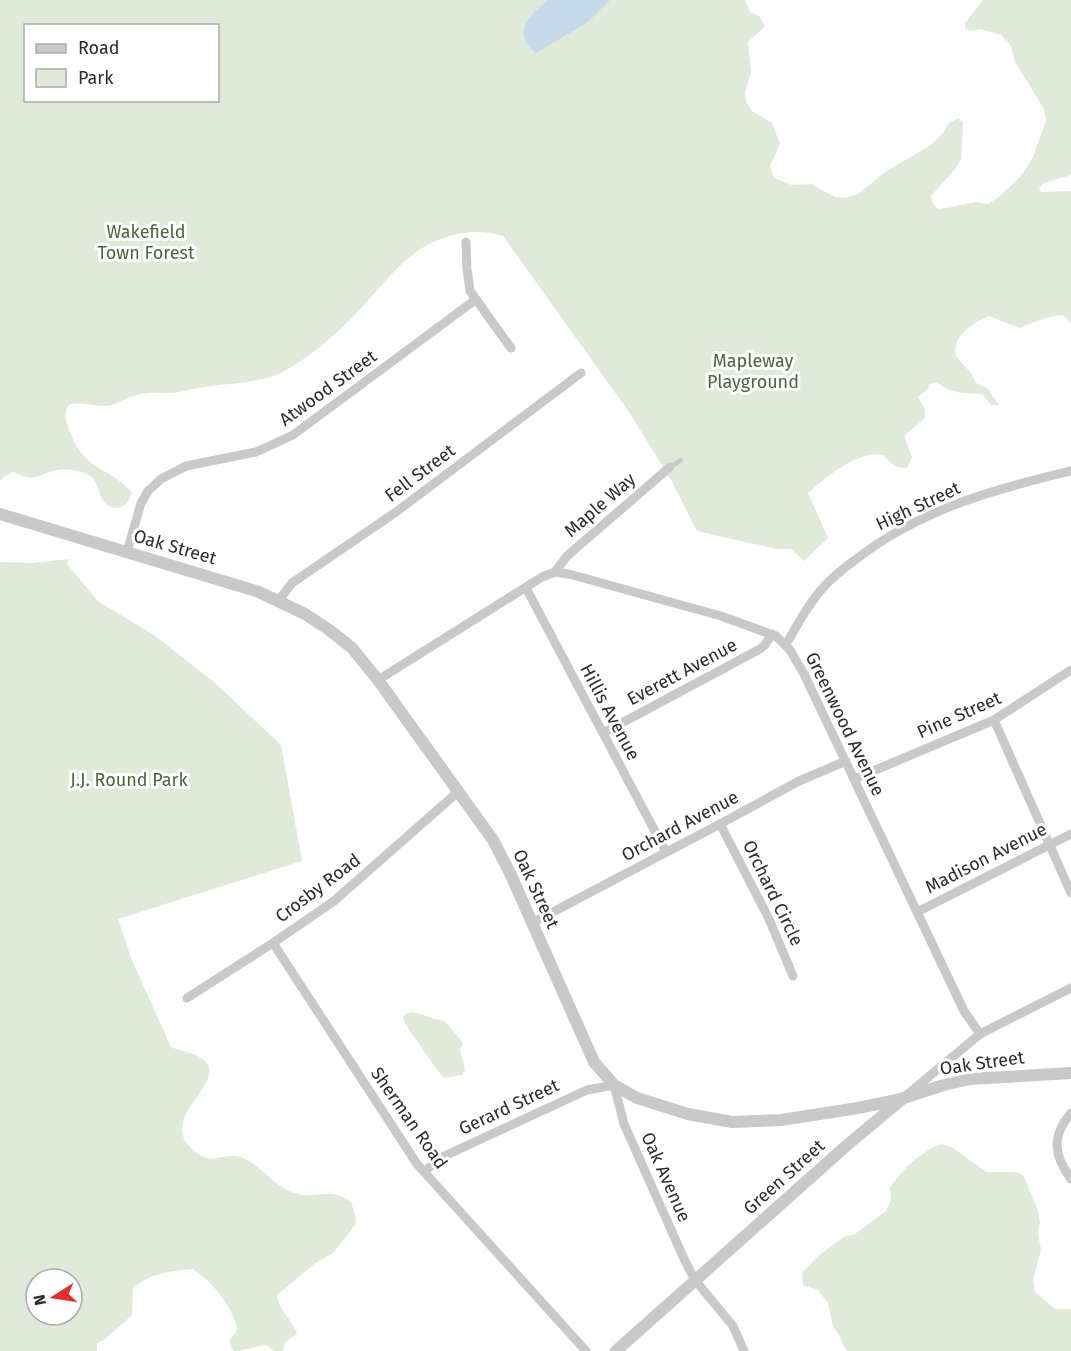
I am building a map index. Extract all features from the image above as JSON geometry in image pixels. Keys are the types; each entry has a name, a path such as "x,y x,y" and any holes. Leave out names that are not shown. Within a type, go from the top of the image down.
{"street":[{"path":"466,242 468,279 475,300 511,348"},
{"name":"Atwood Street","path":"127,552 141,503 148,491 161,479 186,466 256,452 293,435 475,300"},
{"name":"Fell Street","path":"279,600 292,583 396,512 581,373"},
{"name":"Maple Way","path":"555,572 567,556 670,467"},
{"name":"High Street","path":"786,644 809,605 833,577 897,531 961,502 1003,488 1071,471"},
{"name":"Oak Street","path":"0,514 241,585 279,600 305,614 352,648 378,680 493,840 591,1055 602,1073 614,1085 637,1098 700,1117 732,1122 792,1118 858,1108 970,1079 1071,1073"},
{"path":"378,680 545,575 555,572"},
{"name":"Greenwood Avenue","path":"555,572 721,616 772,634 786,644 804,674 846,761 963,1011 980,1034"},
{"name":"Hillis Avenue","path":"526,588 666,852"},
{"name":"Everett Avenue","path":"603,733 760,649 772,634"},
{"name":"Pine Street","path":"854,779 994,720 1071,670"},
{"path":"994,720 1071,893"},
{"name":"Orchard Avenue","path":"532,922 799,781 846,761"},
{"name":"Crosby Road","path":"187,998 273,943 347,890 459,791"},
{"name":"Orchard Circle","path":"720,824 769,919 794,976"},
{"name":"Madison Avenue","path":"917,912 1071,834"},
{"name":"Sherman Road","path":"273,943 411,1156 586,1351"},
{"path":"980,1034 1071,988"},
{"name":"Green Street","path":"616,1351 859,1134 980,1034"},
{"name":"Gerard Street","path":"424,1172 440,1158 586,1090 614,1085"},
{"name":"Oak Avenue","path":"614,1085 624,1124 695,1280 733,1326 744,1351"},
{"path":"1071,1113 1061,1127 1057,1144 1059,1160 1071,1179"}],"lane":[{"path":"670,467 681,460"}],"green space":[{"path":"0,0 745,0 750,12 759,16 765,26 748,42 751,71 745,93 752,111 772,123 780,144 770,166 774,178 792,185 811,184 835,197 844,198 858,194 885,172 931,145 948,124 958,118 963,122 961,159 931,196 936,207 940,209 975,202 988,204 1000,196 1020,177 1033,157 1046,121 1044,109 1015,62 1011,46 1001,35 981,29 971,31 965,28 965,23 983,0 1071,0 1071,175 1044,183 1039,188 1041,192 1071,191 1071,323 1063,315 1046,318 1020,328 989,316 965,331 957,342 956,356 971,373 976,383 987,388 999,405 991,405 982,394 957,392 936,382 928,385 930,387 918,397 925,409 925,418 904,436 912,457 907,468 896,466 883,455 864,456 843,466 808,493 828,538 804,561 791,549 776,549 697,531 671,480 629,412 503,236 486,232 464,233 442,238 415,253 393,272 334,335 298,363 276,375 249,382 173,393 141,394 106,406 70,404 66,412 66,420 80,451 87,459 132,492 129,500 123,506 118,508 106,504 93,478 74,470 54,470 38,477 24,476 14,472 0,481"},
{"name":"J.J. Round Park","path":"69,559 67,564 99,602 154,635 214,682 281,745 302,861 118,919 131,958 171,1047 202,1058 209,1069 208,1079 187,1112 183,1123 183,1135 190,1147 205,1157 238,1156 245,1159 283,1188 298,1194 330,1194 343,1197 351,1202 356,1218 355,1225 333,1253 314,1264 277,1295 280,1305 297,1334 285,1342 283,1351 273,1351 269,1346 265,1346 234,1351 229,1341 237,1327 230,1310 214,1287 193,1269 153,1276 133,1289 132,1315 104,1340 97,1343 97,1351 0,1351 0,562 32,563"},
{"path":"413,1012 446,1022 463,1043 460,1050 465,1070 462,1075 444,1078 438,1071 403,1018 405,1014"},
{"path":"942,1144 953,1148 986,1172 1014,1172 1024,1177 1038,1210 1040,1222 1038,1233 1041,1250 1033,1280 1035,1292 1055,1309 1071,1309 1071,1351 848,1351 833,1327 828,1303 818,1290 803,1285 802,1273 818,1256 844,1237 855,1234 886,1211 891,1200 890,1187 895,1180 920,1156"}],"water":[{"path":"548,0 610,0 588,22 536,53 524,38 524,31 529,18"}],"park label":[{"name":"Wakefield Town Forest","path":"146,242"},
{"name":"Mapleway Playground","path":"753,371"}]}
